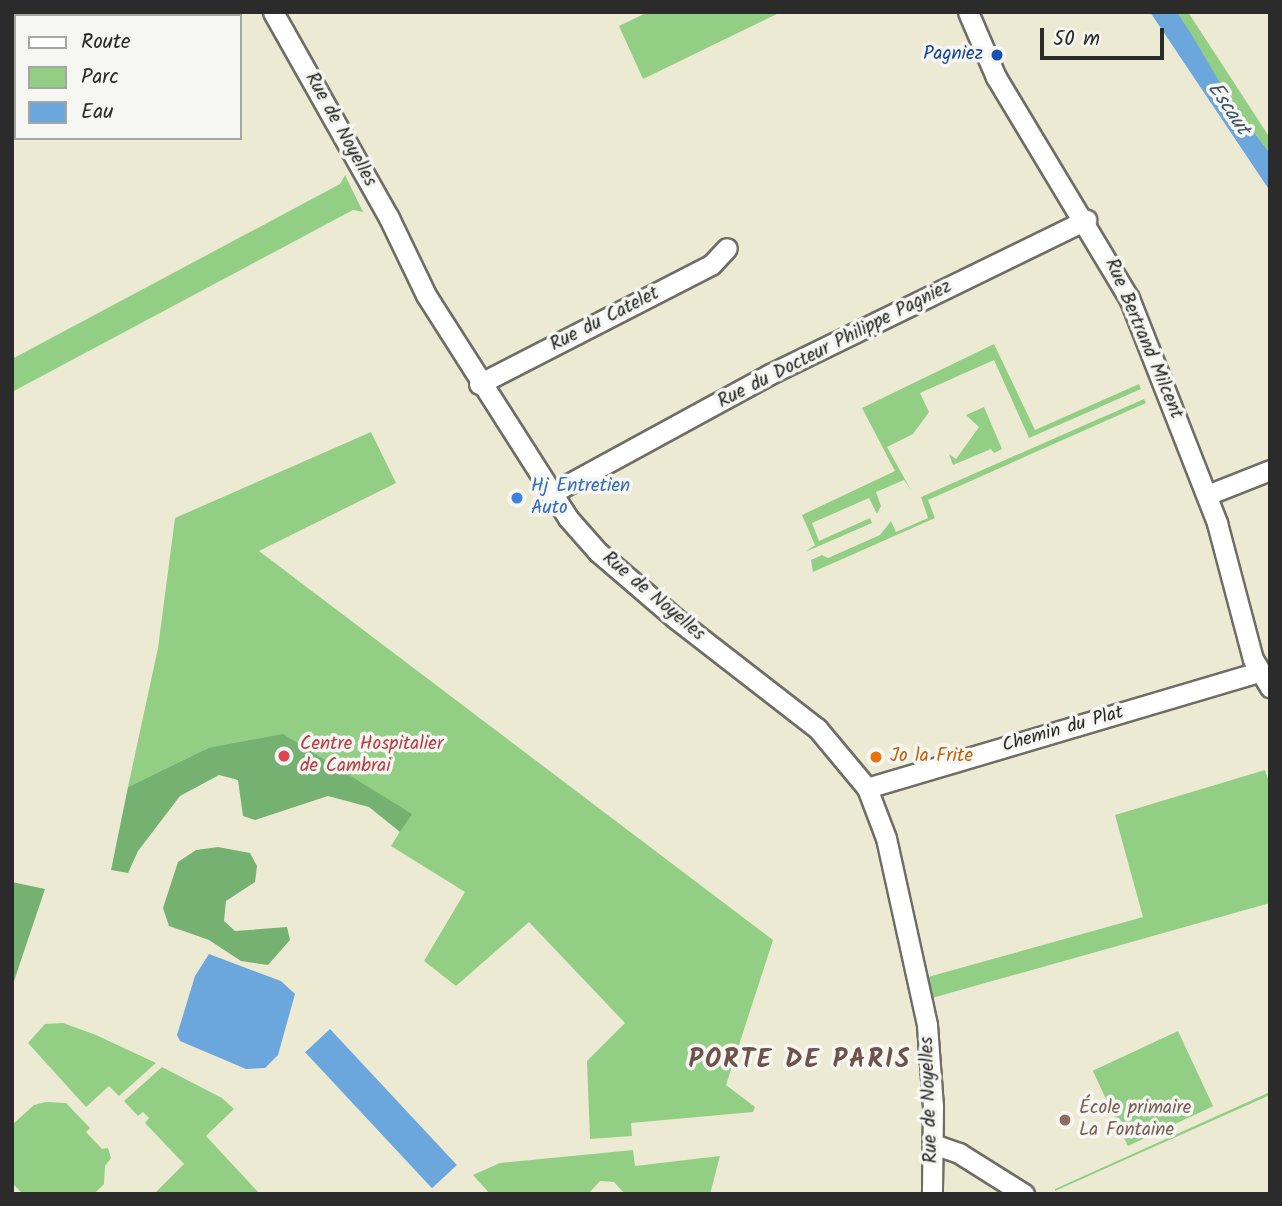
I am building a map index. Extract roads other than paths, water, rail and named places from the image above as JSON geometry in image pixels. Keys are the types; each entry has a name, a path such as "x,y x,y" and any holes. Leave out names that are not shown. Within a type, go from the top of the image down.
{"street":[{"name":"Rue de Noyelles","path":"273,12 479,384 550,494 598,552 682,625 817,728 867,788 886,838 927,1025 933,1144 932,1194"},
{"name":"Rue Bertrand Milcent","path":"968,12 996,77 1086,220 1137,316 1207,495 1264,680"},
{"name":"Rue du Docteur Philippe Pagniez","path":"550,494 699,416 770,373 1086,220"},
{"name":"Rue du Catelet","path":"479,384 711,265 727,248"},
{"path":"1207,495 1270,471"},
{"name":"Chemin du Plat","path":"867,788 1264,680"},
{"path":"933,1144 959,1153 1024,1194"}],"water":[{"name":"Escaut","path":"1150,12 1177,12 1235,108 1270,153 1270,191"},
{"path":"209,954 281,981 295,994 278,1055 265,1068 246,1069 180,1041 177,1035 195,976"},
{"path":"330,1029 457,1165 432,1188 305,1052"}],"place":[{"name":"Pagniez","path":"997,55"},
{"name":"Hj Entretien Auto","path":"517,498"},
{"name":"Centre Hospitalier de Cambrai","path":"284,756"},
{"name":"Jo la Frite","path":"876,757"},
{"name":"École primaire La Fontaine","path":"1065,1120"}],"district":[{"name":"PORTE DE PARIS","path":"800,1061"}]}
